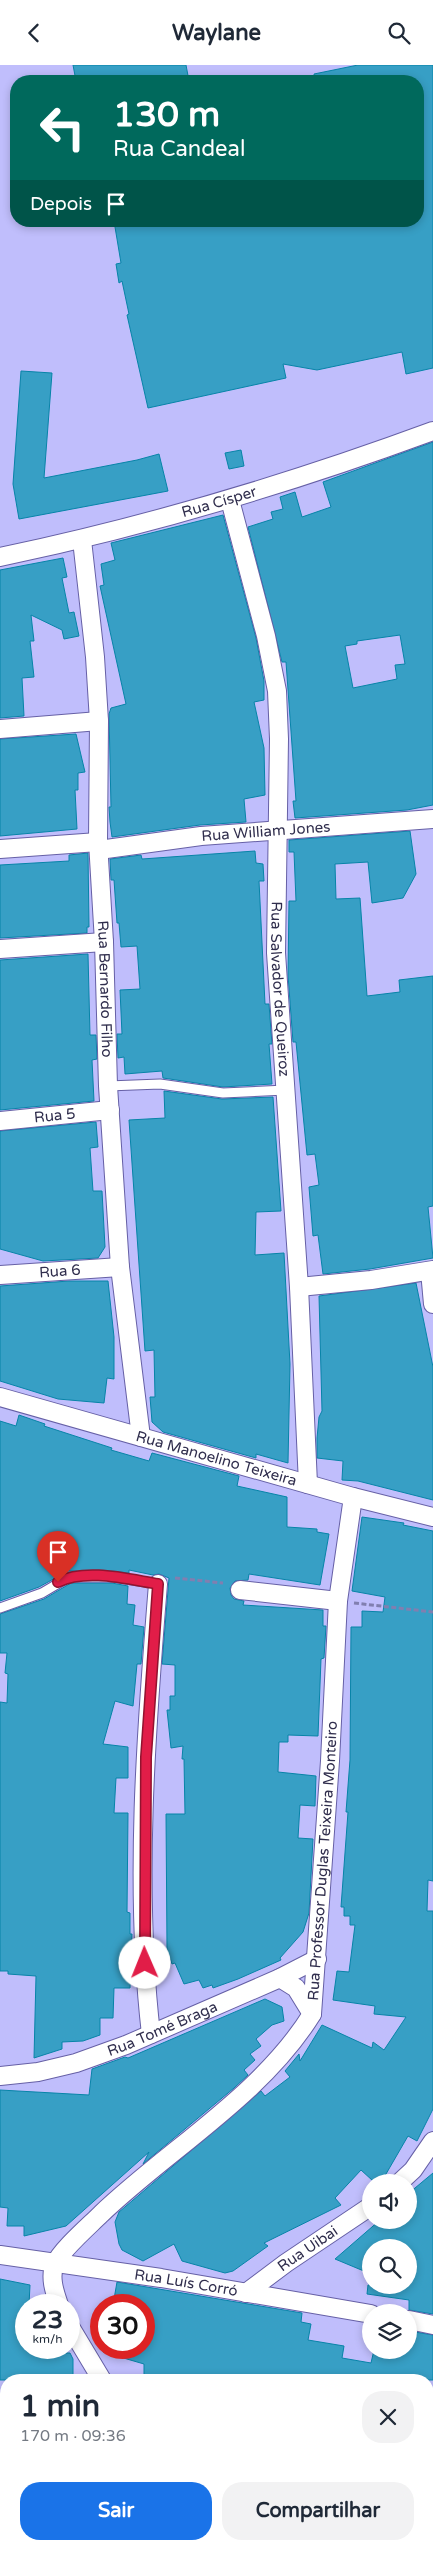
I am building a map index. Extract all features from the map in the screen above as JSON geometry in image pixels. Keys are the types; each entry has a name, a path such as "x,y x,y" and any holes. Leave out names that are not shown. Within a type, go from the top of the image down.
{"street":[{"name":"Rua Císper","path":"0,557 82,540 230,499 330,468 433,431"},
{"name":"Rua Salvador de Queiroz","path":"230,499 266,636 277,691 276,953 299,1287 308,1484"},
{"name":"Rua Bernardo Filho","path":"82,540 95,657 99,721 99,846 108,1086 120,1267 141,1437"},
{"path":"0,729 99,721"},
{"name":"Rua William Jones","path":"0,849 99,846 277,830 433,819"},
{"path":"0,949 104,942"},
{"name":"Rua 5","path":"0,1121 110,1110"},
{"name":"Rua 6","path":"0,1275 120,1267"},
{"path":"299,1287 371,1280 431,1271 433,1304"},
{"name":"Rua Manoelino Teixeira","path":"0,1397 353,1497 433,1517"},
{"name":"Rua Professor Duglas Teixeira Monteiro","path":"55,2264 73,2242 117,2199 248,2089 289,2046 312,2015 330,1761 338,1601 353,1497"},
{"path":"151,2034 144,1949 145,1793 149,1695 158,1584"},
{"path":"240,1590 338,1601"},
{"name":"Rua Tomé Braga","path":"0,2076 38,2072 76,2063 151,2034 317,1959"},
{"path":"280,1977 296,1988 312,2015"},
{"path":"409,2174 433,2141"},
{"name":"Rua Uibai","path":"246,2293 286,2263 362,2212"},
{"name":"Rua Luís Corró","path":"0,2255 161,2278 362,2312"},
{"path":"55,2264 55,2294"},
{"path":"417,2322 433,2325"},
{"path":"80,2343 98,2374"}],"lane":[{"path":"108,1086 160,1084 223,1093 286,1090"},
{"path":"0,1608 42,1593 69,1577 112,1577 158,1584"}],"path":[{"path":"158,1584 158,1577 163,1577 224,1583 240,1590"},
{"path":"338,1601 433,1612"}],"building":[{"path":"73,65 186,65 188,75 75,75"},
{"path":"358,65 433,65 433,368 406,374 402,352 317,370 283,364 286,378 148,408 127,315 129,314 122,281 119,283 116,264 121,263 115,227 424,227 424,75 314,74"},
{"path":"21,371 52,373 44,478 159,454 168,491 19,519 13,484"},
{"path":"433,442 433,805 407,810 295,818 293,801 296,801 286,662 282,662 248,527 273,519 271,512 283,509 280,497 295,492 302,517 331,507 323,482","holes":["400,635 405,664 395,665 397,679 353,688 345,646 357,644 357,641"]},
{"path":"241,450 244,466 229,469 225,453"},
{"path":"223,515 256,638 264,681 264,700 254,702 264,748 265,795 244,799 246,822 200,825 112,837 109,807 111,807 109,714 111,708 126,704 100,586 104,585 101,564 115,560 111,543"},
{"path":"63,558 67,577 62,578 69,613 74,612 79,636 64,639 62,630 31,615 34,641 30,641 34,677 22,678 24,716 0,718 0,570"},
{"path":"76,734 85,772 78,773 78,790 75,790 77,829 0,836 0,739"},
{"path":"410,831 416,874 403,898 372,903 368,862 335,864 336,899 360,898 367,996 400,992 399,980 433,976 433,1206 428,1207 433,1258 370,1269 323,1274 318,1235 313,1236 309,1187 319,1185 315,1154 307,1155 296,1042 293,1042 288,975 289,901 296,901 294,852 289,852 289,840"},
{"path":"255,851 256,863 263,864 264,881 259,881 265,1004 269,1004 272,1044 269,1044 272,1084 223,1087 163,1078 162,1071 125,1074 124,1057 118,1058 117,1034 122,1034 120,990 140,989 137,946 121,947 114,880 111,880 110,859 141,855 142,859"},
{"path":"88,853 89,927 87,927 87,933 0,938 0,865 69,861 69,855"},
{"path":"88,954 90,1035 96,1035 97,1059 92,1060 94,1101 0,1110 0,960"},
{"path":"164,1091 222,1099 273,1097 281,1211 256,1212 255,1255 284,1253 290,1364 288,1463 256,1454 256,1458 163,1432 152,1422 150,1397 155,1397 154,1350 145,1351 129,1120 165,1118"},
{"path":"96,1122 98,1147 90,1148 93,1191 102,1191 105,1247 98,1258 43,1261 0,1249 0,1131"},
{"path":"69,1281 108,1281 114,1337 114,1379 107,1378 104,1403 58,1399 0,1381 0,1286"},
{"path":"416,1283 433,1367 433,1500 358,1481 342,1480 343,1461 317,1458 319,1417 322,1411 319,1296"},
{"path":"19,1415 45,1424 44,1426 112,1448 111,1450 149,1461 152,1453 239,1476 237,1486 287,1497 287,1527 317,1529 317,1532 329,1534 320,1585 249,1574 248,1580 235,1581 230,1588 234,1599 244,1601 243,1605 323,1610 323,1626 326,1626 324,1658 321,1659 318,1736 288,1735 288,1742 279,1742 278,1772 316,1776 315,1806 300,1805 298,1838 313,1839 309,1913 303,1932 280,1958 281,1960 238,1979 213,1988 212,1985 203,1988 199,1980 184,1984 175,1963 172,1964 167,1948 166,1814 185,1814 183,1746 171,1748 167,1710 170,1710 170,1696 175,1696 175,1665 162,1664 169,1578 159,1574 153,1575 129,1570 129,1573 68,1571 39,1587 0,1601 0,1421 16,1426"},
{"path":"362,1517 404,1523 403,1525 433,1531 433,1881 428,1880 427,1911 433,1911 433,2109 417,2141 408,2136 386,2174 365,2174 361,2170 335,2198 341,2205 264,2243 268,2246 233,2271 225,2273 182,2261 174,2244 143,2261 122,2250 119,2244 115,2222 119,2212 261,2091 265,2096 290,2077 285,2071 299,2054 300,2061 322,2025 372,2048 373,2042 384,2050 406,2017 374,2014 375,2006 333,2000 337,1971 349,1972 355,1925 350,1925 350,1916 344,1916 344,1907 341,1907 350,1760 351,1627 362,1627 362,1611 383,1612 385,1597 352,1591"},
{"path":"71,1583 112,1583 128,1586 127,1604 135,1605 133,1625 144,1627 141,1664 137,1664 133,1706 115,1701 103,1744 128,1747 128,1778 116,1778 114,1813 128,1813 127,1912 130,1913 130,1934 132,1934 130,1988 114,1988 113,2018 100,2018 100,2035 83,2041 62,2042 62,2049 34,2058 36,1976 8,1974 8,1971 0,1971 0,1702 7,1703 8,1674 5,1673 7,1653 0,1653 0,1614 44,1599"},
{"path":"265,1999 282,2007 284,2021 272,2025 256,2039 261,2046 250,2054 255,2060 244,2070 248,2075 234,2088 143,2164 149,2152 66,2226 24,2236 24,2226 7,2226 8,2208 0,2207 0,2090 89,2095 92,2069 125,2057 128,2058"},
{"path":"433,2173 433,2314 417,2311 417,2304 409,2304 409,2300 367,2294 417,2294 417,2239 362,2239 362,2270 335,2259 370,2229 417,2229 417,2186"},
{"path":"0,2279 30,2285 30,2294 15,2294 15,2359 73,2359 73,2374 0,2374"},
{"path":"117,2282 302,2313 301,2322 311,2324 308,2340 344,2346 342,2358 371,2363 372,2359 417,2359 417,2332 433,2335 433,2374 144,2374 144,2364 127,2359 155,2359 155,2294 115,2294"}],"route":[{"path":"58,1582 77,1576 112,1577 158,1584 146,1757 145,1963"}]}
